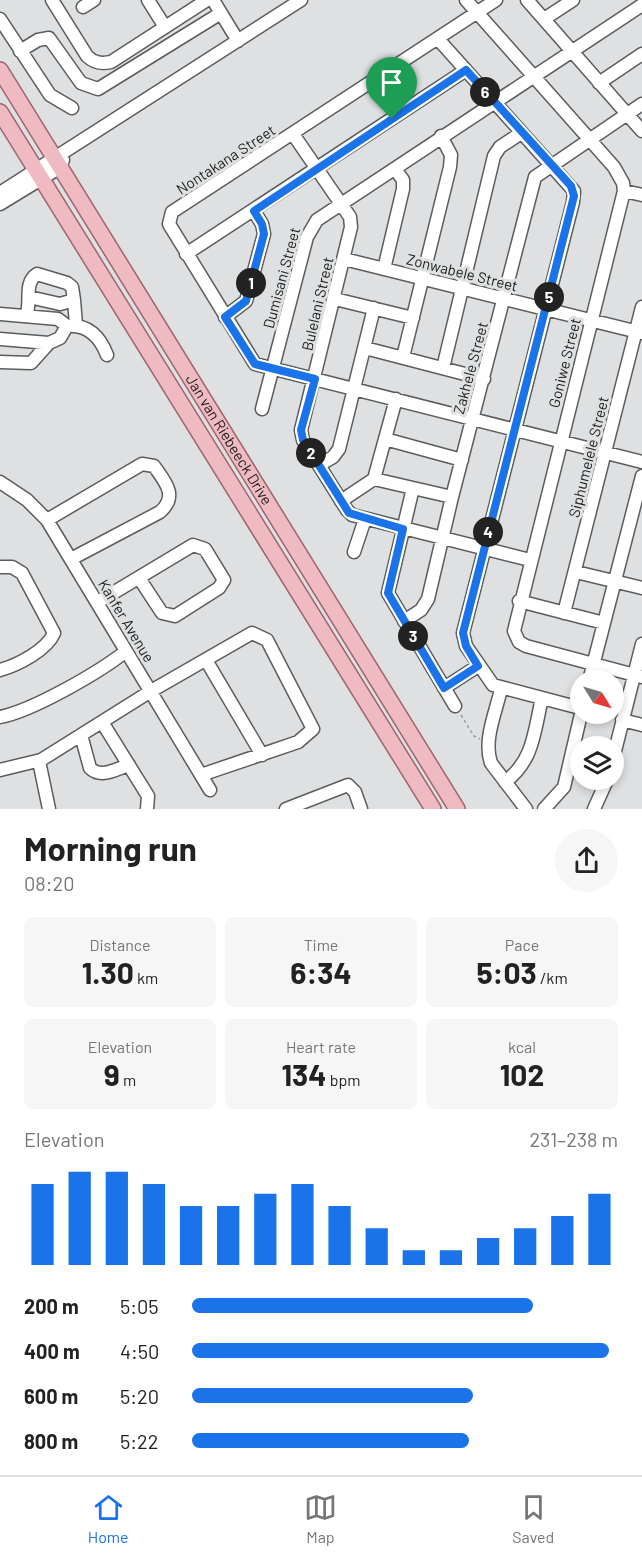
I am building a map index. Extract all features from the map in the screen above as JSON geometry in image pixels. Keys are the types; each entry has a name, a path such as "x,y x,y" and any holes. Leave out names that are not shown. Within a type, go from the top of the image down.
{"main road":[{"name":"Jan van Riebeeck Drive","path":"0,70 56,164 253,476 457,809"},
{"name":"Jan van Riebeeck Drive","path":"0,112 433,809"}],"street":[{"path":"52,0 87,56 99,63 111,62 207,0"},
{"path":"82,8 94,0"},
{"path":"148,0 165,27"},
{"path":"213,0 238,41"},
{"path":"0,204 56,164 68,150 301,0"},
{"path":"466,0 620,174 624,191 642,195"},
{"name":"Nontakana Street","path":"496,0 172,212 169,224 251,360 274,369 642,462"},
{"path":"527,0 642,131"},
{"path":"544,19 573,0"},
{"name":"Dumisani Street","path":"262,409 306,237 317,220 642,4"},
{"path":"20,51 38,40 49,38 81,83 98,88 221,13"},
{"path":"0,20 50,95 72,108"},
{"path":"438,39 571,186 574,196 463,633 466,646 490,682 501,689 570,705"},
{"path":"599,83 642,54"},
{"path":"186,254 466,70"},
{"path":"589,140 642,104"},
{"path":"443,368 464,289 494,156 500,147 521,133"},
{"name":"Bulelani Street","path":"293,134 318,168 351,222 335,299 301,435 349,513 403,529 530,560"},
{"path":"403,357 424,279 451,160 449,150 441,136"},
{"name":"Zakhele Street","path":"404,621 427,603 533,182 538,172 589,140"},
{"path":"384,269 403,189 403,180 394,168"},
{"path":"0,193 38,175"},
{"name":"Goniwe Street","path":"624,191 562,441 519,602 514,631 519,642 638,676"},
{"path":"225,317 246,301 264,234 262,224 254,211"},
{"name":"Zonwabele Street","path":"344,260 639,333"},
{"path":"0,362 31,363 49,343 60,338 72,326 74,300 72,287 67,283 37,274 30,281 28,297 30,307 26,315"},
{"path":"28,297 60,304 74,300"},
{"path":"335,299 413,318"},
{"name":"Siphumelele Street","path":"564,613 639,333 642,307"},
{"path":"319,465 333,457 339,449 374,308"},
{"path":"0,314 58,319 92,332 102,343 107,355"},
{"path":"0,339 49,343"},
{"path":"365,348 484,379"},
{"path":"341,501 374,478 396,399"},
{"path":"385,439 462,460"},
{"path":"47,520 142,464 154,466 168,484 171,496 169,504 160,512 71,559"},
{"path":"592,670 642,476"},
{"path":"374,478 452,497"},
{"name":"Kanfer Avenue","path":"0,482 27,500 47,520 210,790"},
{"path":"413,489 388,588 390,598 455,706"},
{"path":"354,552 365,519"},
{"path":"98,602 193,545 205,549 224,580 219,588 175,616 168,617 162,614 139,578"},
{"path":"0,567 12,567 22,573 54,633 44,646 13,666 0,670"},
{"path":"576,572 642,588"},
{"path":"519,602 604,623"},
{"path":"0,770 39,761 151,691 252,633 267,640 313,729 298,742 201,775"},
{"path":"624,714 638,676 642,644"},
{"path":"0,717 17,714 40,704 126,651"},
{"path":"206,660 262,756"},
{"path":"444,688 478,666"},
{"path":"501,689 488,743 491,763 526,809"},
{"path":"505,782 517,773 527,758 542,698"},
{"path":"624,720 642,725"},
{"path":"102,722 148,796 147,809"},
{"path":"544,809 564,787 579,724"},
{"path":"81,735 90,768 94,772 103,774 129,765"},
{"path":"39,761 49,809"},
{"path":"286,809 348,785 355,792 361,809"},
{"path":"594,809 603,790"}],"path":[{"path":"455,706 474,736 488,743"}],"route":[{"path":"466,70 574,191 546,310 463,633 466,646 478,666 444,688 388,593 403,529 349,513 303,440 301,430 315,379 255,364 225,317 246,301 264,234 262,224 254,211 392,119 466,70"}]}
